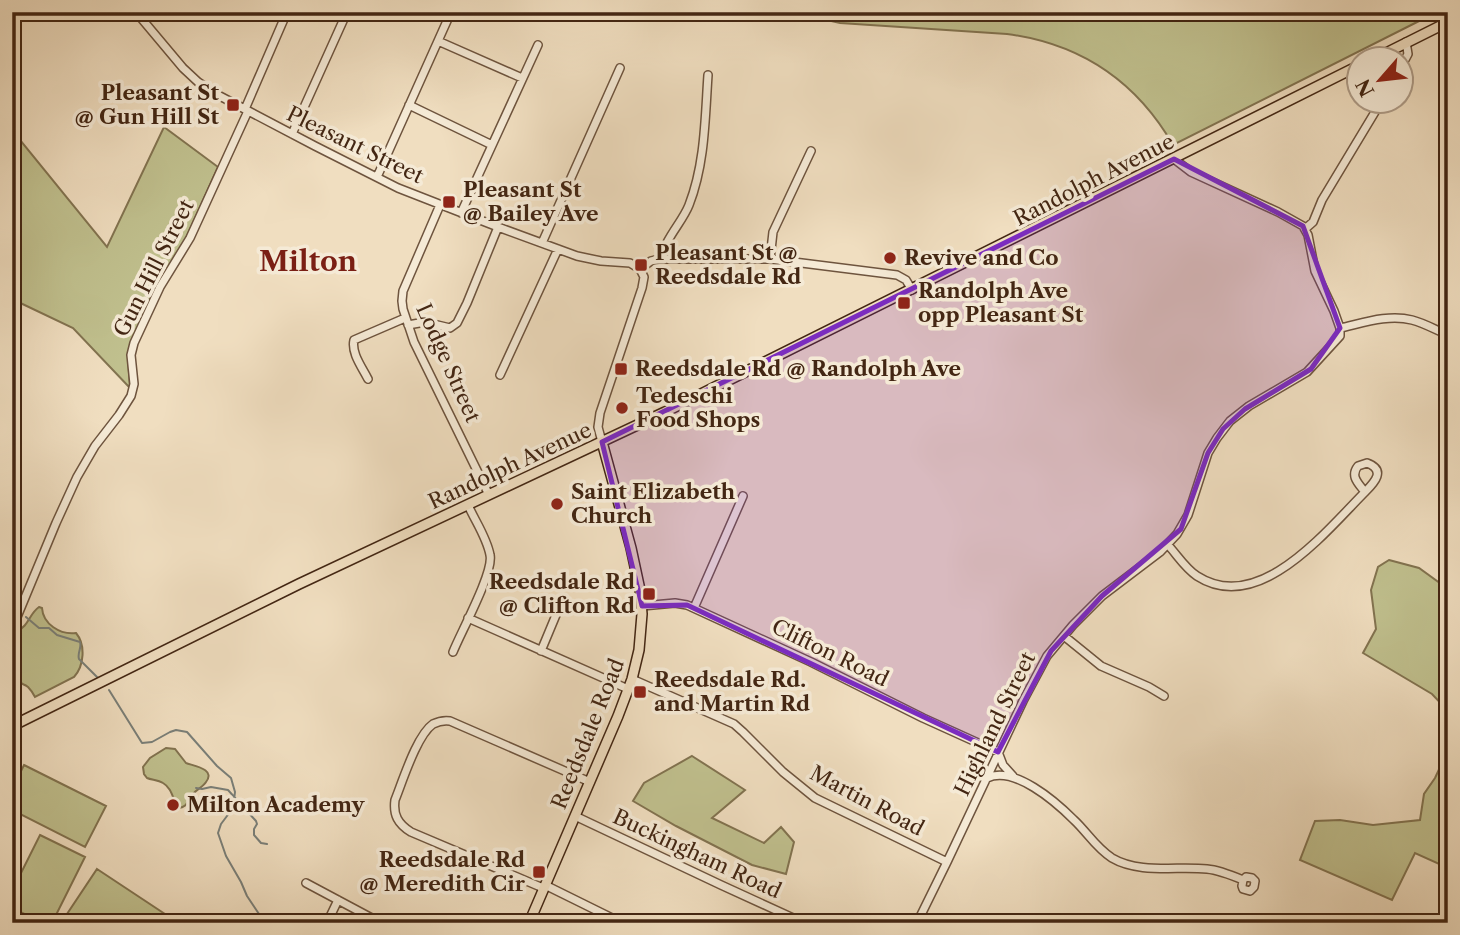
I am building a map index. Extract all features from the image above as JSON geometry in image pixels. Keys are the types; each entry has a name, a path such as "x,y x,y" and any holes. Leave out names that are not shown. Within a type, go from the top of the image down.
{"main road":[{"path":"1400,46 1448,22"},
{"name":"Randolph Avenue","path":"12,726 290,589 602,442 1344,74"},
{"name":"Reedsdale Road","path":"528,923 628,690 639,650 642,606 636,570 602,442"}],"street":[{"name":"Gun Hill Street","path":"12,629 78,477 95,446 131,396 134,384 131,355 134,343 160,287 190,238 287,12"},
{"path":"292,134 347,12"},
{"path":"377,177 451,12"},
{"name":"Pleasant Street","path":"140,14 193,78 216,94 292,134 440,205 592,260 633,264 640,269"},
{"path":"438,41 522,78"},
{"path":"461,213 538,45"},
{"path":"542,243 620,68"},
{"path":"662,259 663,250 687,210 699,177 708,75"},
{"path":"409,105 492,145"},
{"path":"1305,229 1313,222 1322,200 1373,116"},
{"path":"769,259 773,233 811,151"},
{"path":"1174,159 1187,170 1296,220 1305,229 1315,271 1340,328 1400,318 1416,321 1448,335"},
{"name":"Lodge Street","path":"440,205 403,291 402,305 418,348 489,495"},
{"path":"368,379 353,342 358,337 407,322 425,322 450,328 456,325 498,227"},
{"path":"500,375 558,249"},
{"path":"640,269 651,261 662,259 769,259 897,275 906,280 912,290"},
{"name":"Reedsdale Road","path":"602,442 598,427 600,413 642,288 644,277 640,269"},
{"name":"Highland Street","path":"917,923 1040,667 1064,636 1106,592 1168,545 1185,523 1208,453 1223,429 1245,409 1307,372 1326,353 1334,332 1340,328"},
{"path":"1168,545 1187,568 1201,579 1225,587 1250,585 1265,579 1299,557 1365,492 1374,482 1377,473 1372,465 1363,463 1357,467 1354,476 1365,492"},
{"path":"694,608 743,496"},
{"path":"453,652 491,564 488,549 468,505"},
{"path":"541,650 561,603"},
{"name":"Clifton Road","path":"642,606 679,603 694,608 811,662 923,719 998,752"},
{"path":"468,618 628,690"},
{"path":"1064,636 1101,666 1164,696"},
{"name":"Martin Road","path":"632,678 737,726 783,772 811,795 947,862"},
{"path":"590,782 450,721 441,721 432,725 420,741 395,800 395,814 399,823 411,832 544,887 622,923"},
{"path":"998,752 1003,765 1013,776 1040,792 1074,820 1102,851 1114,860 1153,868 1207,869 1242,880"},
{"path":"987,778 998,774 1013,776"},
{"name":"Buckingham Road","path":"575,816 804,923"},
{"path":"306,883 381,923"},
{"path":"327,923 338,900"}],"highlighted area":[{"path":"1174,159 1303,226 1340,328 1311,369 1245,409 1223,429 1208,453 1181,529 1102,596 1051,651 998,752 687,605 642,606 602,442"}],"green space":[{"path":"808,12 1437,12 1370,46 1344,46 1344,59 1173,145 1142,102 1124,84 1083,57 1059,47 1007,34 827,20"},
{"path":"164,127 218,167 179,254 158,285 131,342 128,358 130,388 73,328 12,299 12,130 107,247"},
{"path":"1389,560 1419,568 1448,589 1448,711 1432,694 1363,653 1376,629 1371,590 1378,567"},
{"path":"39,607 53,627 76,633 81,643 82,655 80,667 74,677 35,697 28,687 18,680 14,672 14,662 19,645 17,631"},
{"path":"166,748 175,749 186,763 203,769 208,774 205,784 193,794 186,805 178,808 166,785 147,778 144,774 143,767 150,758"},
{"path":"1448,750 1448,868 1415,853 1392,900 1300,860 1315,821 1340,820 1373,825 1420,820 1424,794"},
{"path":"692,756 745,790 712,818 764,843 781,827 794,842 786,874 752,865 633,801 644,783"},
{"path":"24,765 106,806 85,847 12,810 12,789"},
{"path":"40,835 85,857 52,923 43,923 12,908 12,891"},
{"path":"97,869 174,920 172,923 80,923 67,914"}],"waterway":[{"path":"26,617 39,628 49,628 57,635 80,642 79,659 98,678"},
{"path":"109,690 142,743 152,742 176,730 187,732 231,778 235,792 233,808 218,833 226,856 263,923"},
{"path":"196,788 228,790 256,821 254,835 261,843 267,844"}],"place":[{"name":"Pleasant St @ Gun Hill St","path":"233,105"},
{"name":"Pleasant St @ Bailey Ave","path":"449,202"},
{"name":"Revive and Co","path":"890,258"},
{"name":"Pleasant St @ Reedsdale Rd","path":"641,265"},
{"name":"Randolph Ave opp Pleasant St","path":"904,303"},
{"name":"Reedsdale Rd @ Randolph Ave","path":"621,369"},
{"name":"Tedeschi Food Shops","path":"622,408"},
{"name":"Saint Elizabeth Church","path":"557,504"},
{"name":"Reedsdale Rd @ Clifton Rd","path":"649,594"},
{"name":"Reedsdale Rd. and Martin Rd","path":"640,692"},
{"name":"Milton Academy","path":"173,805"},
{"name":"Reedsdale Rd @ Meredith Cir","path":"539,872"}],"district":[{"name":"Milton","path":"308,261"}]}
